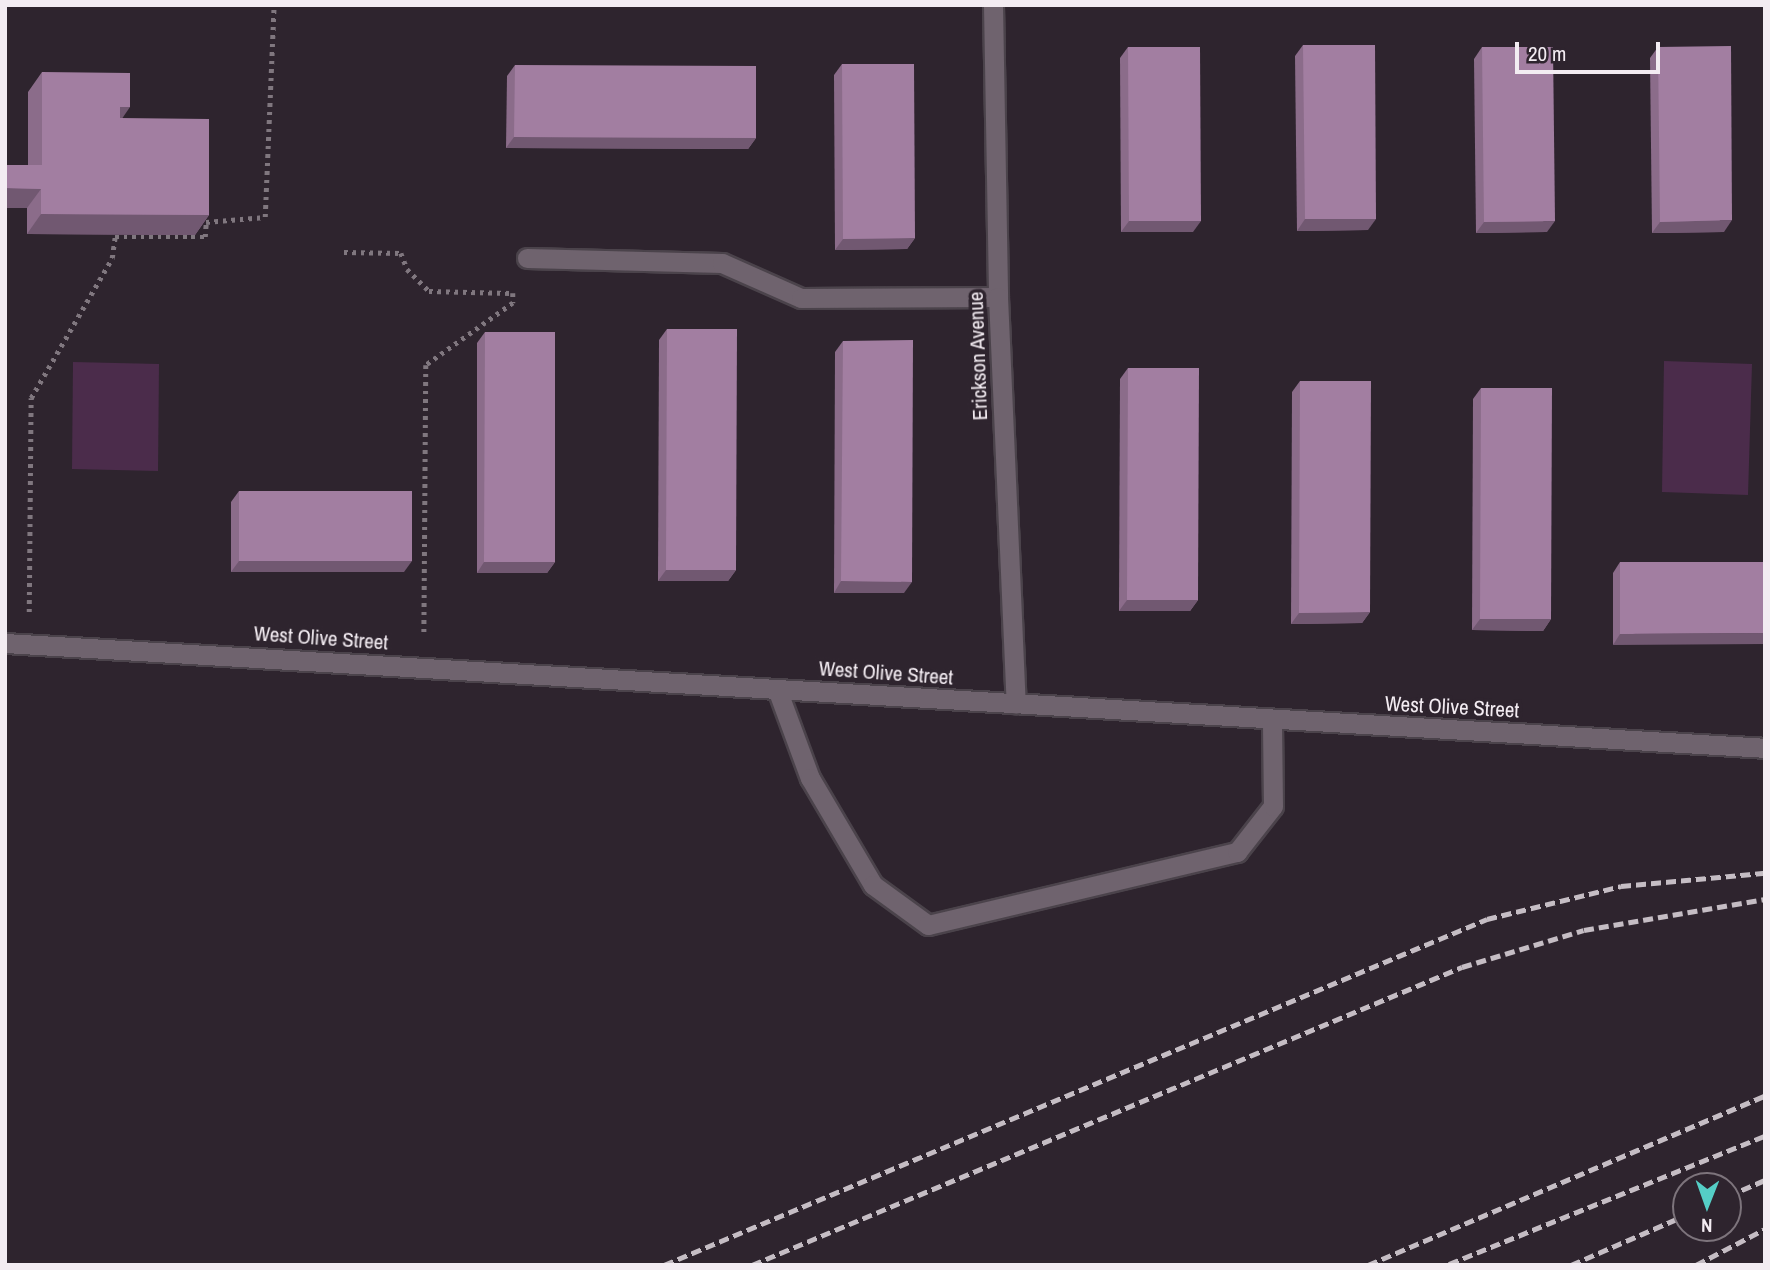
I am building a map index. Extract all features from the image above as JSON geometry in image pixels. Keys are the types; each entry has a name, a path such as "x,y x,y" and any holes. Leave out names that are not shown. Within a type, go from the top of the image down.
{"street":[{"name":"Erickson Avenue","path":"993,5 998,297 1016,704"},
{"path":"527,258 722,263 801,298 998,297"},
{"name":"West Olive Street","path":"5,643 1765,748"},
{"path":"777,689 810,778 873,886 928,925 1237,852 1273,806 1272,719"}],"path":[{"path":"28,644 31,398 112,258 115,237 205,237 206,222 265,216 274,5"},
{"path":"344,252 401,253 407,269 429,291 513,293 513,303 426,365 424,667"}],"shaded area":[{"path":"1664,361 1752,364 1748,495 1662,492"},
{"path":"73,362 159,364 158,471 72,469"}],"building":[{"path":"1303,45 1375,45 1376,219 1305,219"},
{"path":"1731,46 1732,220 1660,222 1658,47"},
{"path":"1128,47 1200,47 1201,221 1129,221"},
{"path":"1482,47 1553,47 1555,221 1484,222"},
{"path":"842,64 914,64 915,238 843,239"},
{"path":"515,65 756,66 756,138 514,137"},
{"path":"42,72 130,73 130,107 120,107 120,118 209,119 209,215 41,214 41,189 5,188 5,165 42,165"},
{"path":"667,329 737,329 736,570 666,570"},
{"path":"485,332 555,332 555,562 484,562"},
{"path":"913,340 912,582 841,581 843,341"},
{"path":"1128,368 1199,368 1198,600 1127,600"},
{"path":"1300,381 1371,381 1370,612 1299,613"},
{"path":"1481,388 1552,388 1551,619 1480,619"},
{"path":"239,491 412,491 412,561 239,561"},
{"path":"1620,562 1765,562 1765,633 1620,634"}],"railway":[{"path":"664,1265 1487,919 1621,886 1765,873"},
{"path":"752,1265 1462,967 1584,930 1765,899"},
{"path":"1368,1265 1765,1096"},
{"path":"1449,1264 1765,1136"},
{"path":"1742,1190 1765,1180"},
{"path":"1571,1265 1672,1221"},
{"path":"1696,1265 1765,1229"}]}
